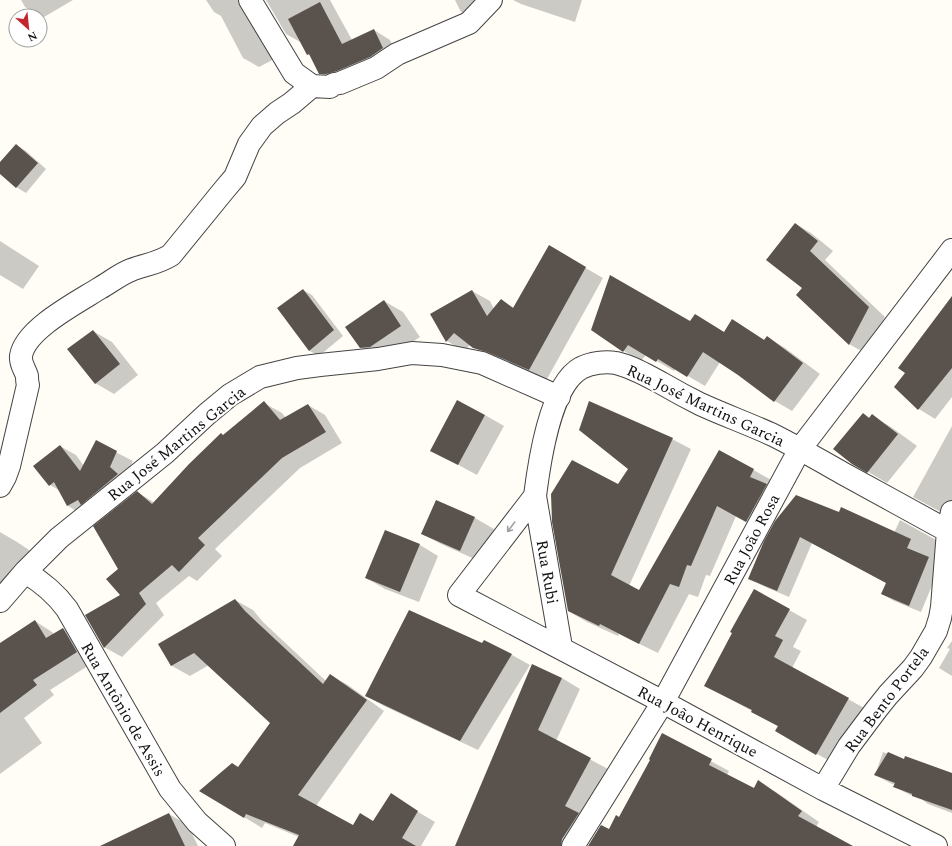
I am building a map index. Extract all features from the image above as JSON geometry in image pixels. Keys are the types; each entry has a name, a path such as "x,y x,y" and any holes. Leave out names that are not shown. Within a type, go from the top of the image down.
{"street":[{"path":"250,0 294,73 312,86 330,87 334,84 340,83 376,68 397,54 469,23 491,0"},
{"path":"0,486 9,466 28,386 21,356 29,339 56,315 130,270 163,260 171,255 235,177 249,144 262,126 312,86"},
{"name":"Rua João Rosa","path":"573,845 664,702 800,449 952,250"},
{"name":"Rua José Martins Garcia","path":"0,601 59,538 165,453 230,395 260,377 297,368 378,359 412,353 442,355 482,363 559,397 563,387 569,379 580,369 589,364 600,362 616,363 648,376 680,394 772,435 950,521"},
{"name":"Rua Rubi","path":"559,397 547,430 535,496 561,647"},
{"name":"Rua Rubi","path":"459,595 535,496"},
{"name":"Rua Bento Portela","path":"823,789 849,746 888,695 913,668 936,631 942,607 950,521"},
{"name":"Rua Antônio de Assis","path":"26,572 43,584 67,609 170,789 197,822 224,846"},
{"name":"Rua João Henrique","path":"459,595 561,647 823,789 936,846"}],"building":[{"path":"320,2 342,44 374,29 383,48 370,57 337,71 319,74 288,19"},
{"path":"16,144 38,163 16,188 0,174 0,162"},
{"path":"795,223 818,241 810,251 869,307 849,345 796,295 802,288 766,260"},
{"path":"549,245 586,267 529,370 487,352 473,348 454,333 446,342 430,314 472,290 487,316 501,299 513,308"},
{"path":"610,275 690,321 695,314 724,332 732,319 764,340 767,336 803,363 774,402 738,375 703,352 687,377 658,359 656,362 628,345 623,352 591,330"},
{"path":"303,289 334,330 309,351 277,308"},
{"path":"952,296 952,368 918,410 894,387 905,373 898,368"},
{"path":"384,300 401,326 370,347 360,348 345,327"},
{"path":"93,330 120,364 95,384 67,349"},
{"path":"457,400 485,415 458,465 430,451"},
{"path":"264,401 280,420 308,404 326,432 282,458 198,538 205,545 179,572 172,565 139,593 146,604 104,648 85,615 120,595 106,579 118,569 93,526 137,491 152,504 189,464 221,433 223,435"},
{"path":"589,401 673,438 611,575 639,590 719,450 754,469 750,477 767,484 746,522 717,506 691,566 687,565 679,587 670,584 639,644 600,624 599,626 568,611 552,522 551,494 572,460 618,484 628,469 579,430"},
{"path":"863,413 869,418 872,414 898,434 867,473 852,464 833,449"},
{"path":"96,440 117,451 110,467 118,474 81,505 78,500 67,506 54,482 49,486 33,466 60,445 80,471"},
{"path":"796,495 839,512 841,507 911,539 907,548 929,557 909,606 881,594 886,583 800,537 777,591 748,579 764,541 775,521"},
{"path":"436,500 475,517 460,551 421,534"},
{"path":"385,530 420,544 400,592 365,578"},
{"path":"754,589 790,609 775,636 783,640 774,657 849,698 816,755 775,731 778,726 751,712 752,710 704,686 732,633 730,632"},
{"path":"235,599 245,611 323,684 330,674 367,700 298,795 353,825 360,813 373,821 391,793 418,811 402,838 416,846 293,846 299,835 246,814 244,818 199,791 232,763 238,767 270,723 194,653 171,666 158,644"},
{"path":"409,610 482,643 484,640 512,654 460,741 365,696"},
{"path":"35,620 46,638 63,628 77,652 33,680 37,685 0,713 0,643"},
{"path":"532,664 562,678 538,730 591,758 565,806 579,813 562,839 561,846 455,846"},
{"path":"662,733 712,759 709,765 754,788 758,780 802,811 798,816 853,846 588,846 601,825 609,829 616,815 619,817 650,760 649,759"},
{"path":"888,752 904,759 905,756 952,773 952,810 912,796 912,794 893,787 895,783 874,775"},
{"path":"169,813 185,846 100,846"}]}
